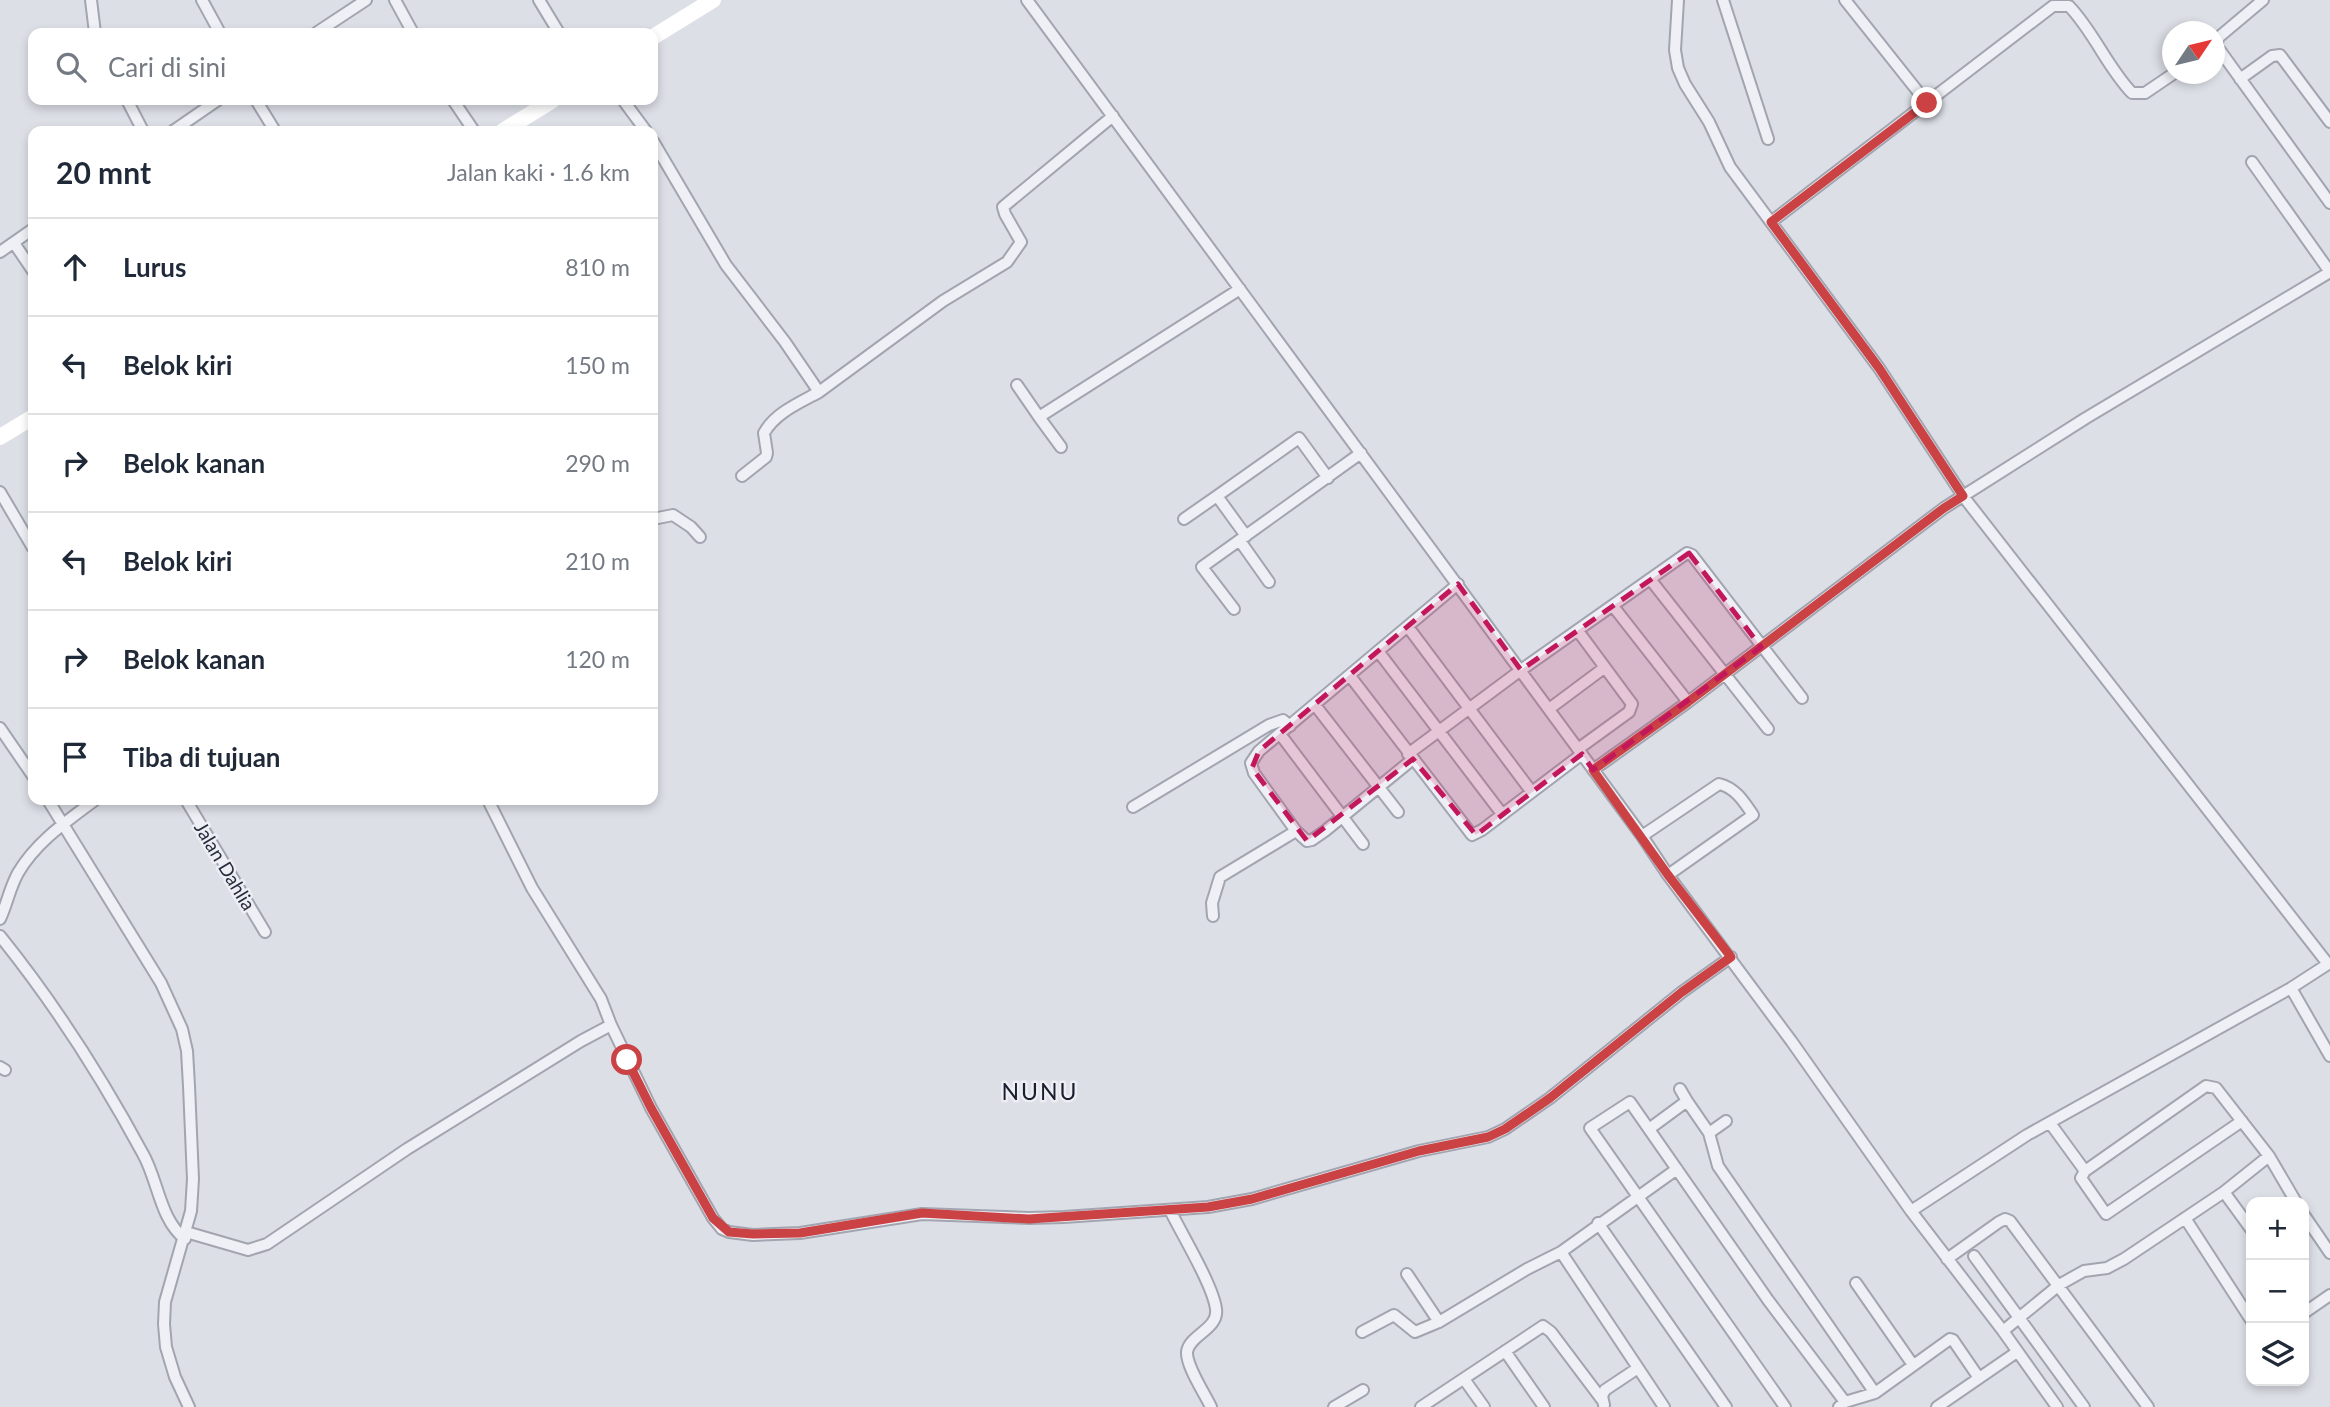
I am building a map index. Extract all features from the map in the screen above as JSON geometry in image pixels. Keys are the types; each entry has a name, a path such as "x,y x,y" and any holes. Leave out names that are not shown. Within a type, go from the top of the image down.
{"main road":[{"path":"658,34 713,0"},
{"path":"511,126 545,105"},
{"path":"0,437 28,419"}],"street":[{"path":"90,0 94,28"},
{"path":"202,0 217,28"},
{"path":"324,28 366,0"},
{"path":"394,0 409,28"},
{"path":"539,0 556,28"},
{"path":"1027,0 1521,670 1668,875 1731,957 1911,1212 2003,1331 2057,1407"},
{"path":"1678,0 1675,50 1685,84 1709,122 1730,167 1879,368 1963,496 2329,964 2028,1135 1911,1212"},
{"path":"1723,0 1768,139"},
{"path":"1845,0 1927,103"},
{"path":"2225,33 2263,0"},
{"path":"1771,222 2053,6 2068,6 2081,19 2120,80 2132,93 2145,93 2162,81"},
{"path":"2240,79 2272,56 2280,55 2330,122"},
{"path":"2225,58 2330,203"},
{"path":"130,105 140,126"},
{"path":"180,126 211,105"},
{"path":"259,105 272,126"},
{"path":"456,105 471,126"},
{"path":"627,105 642,126"},
{"path":"741,476 766,457 768,453 764,433 768,425 781,414 819,392 943,301 1007,262 1021,242 1003,207 1113,116"},
{"path":"658,149 726,265 785,342 819,392"},
{"path":"1593,770 1963,496 2086,418 2330,272 2252,162"},
{"path":"0,252 28,233"},
{"path":"14,243 28,264"},
{"path":"1040,417 1240,289"},
{"path":"1017,385 1061,447"},
{"path":"1184,519 1299,438 1328,478"},
{"path":"1234,609 1202,567 1361,453"},
{"path":"0,492 28,540"},
{"path":"1217,496 1269,582"},
{"path":"658,517 677,516 699,537"},
{"path":"1458,584 1253,757 1252,768 1303,839 1312,840 1379,786 1440,730 1684,554 1690,553 1802,698"},
{"path":"1650,579 1768,729"},
{"path":"1614,606 1688,702"},
{"path":"1408,626 1531,791"},
{"path":"1350,676 1470,834 1476,835 1632,708 1627,697 1578,631"},
{"path":"1378,651 1502,814"},
{"path":"1549,709 1604,668"},
{"path":"1315,705 1398,812"},
{"path":"1133,807 1269,725 1283,720 1290,726"},
{"path":"0,728 28,769"},
{"path":"1280,734 1363,844"},
{"path":"1642,836 1720,785 1736,793 1753,815 1668,875"},
{"path":"51,805 161,983 182,1029 188,1063 193,1179 191,1211 166,1303 164,1324 166,1347 175,1377 189,1407"},
{"path":"1,915 18,872 43,842 87,805"},
{"name":"Jalan Dahlia","path":"189,805 265,932"},
{"path":"490,805 532,888 601,999 651,1108 713,1218 729,1232 800,1233 922,1213 1029,1219 1170,1210 1252,1199 1419,1151 1488,1137 1505,1129 1550,1098 1682,992 1731,957"},
{"path":"1213,916 1212,903 1220,877 1296,831"},
{"path":"0,936 65,1025 104,1087 145,1156 167,1215 179,1235 248,1250 267,1244 407,1149 580,1041 611,1025"},
{"path":"2291,988 2330,1056"},
{"path":"2242,1121 2106,1214 2081,1178 2085,1171 2206,1086 2216,1088 2242,1121 2269,1156 2293,1197"},
{"path":"1680,1089 1709,1133 1718,1166 1875,1393"},
{"path":"1649,1129 1687,1101"},
{"path":"1785,1407 1590,1128 1630,1102 1842,1404 1875,1393 1951,1339 1979,1378"},
{"path":"1709,1133 1726,1121"},
{"path":"2050,1123 2085,1171"},
{"path":"2003,1331 2059,1285 2084,1271 2108,1268 2224,1192 2269,1156"},
{"path":"1362,1332 1394,1315 1415,1332 1439,1322 1527,1269 1561,1252 1677,1169"},
{"path":"2224,1192 2246,1222"},
{"path":"1170,1210 1210,1290 1217,1311 1213,1322 1188,1349 1187,1356 1211,1407"},
{"path":"1947,1259 1998,1222 2007,1219 2148,1407"},
{"path":"2185,1219 2246,1312"},
{"path":"2309,1222 2330,1253"},
{"path":"1598,1223 1726,1407"},
{"path":"1561,1252 1664,1407"},
{"path":"1974,1256 2084,1407"},
{"path":"1407,1274 1439,1322"},
{"path":"1856,1283 1913,1365"},
{"path":"2309,1307 2330,1295"},
{"path":"1421,1407 1543,1326 1548,1327 1604,1404"},
{"path":"1505,1351 1544,1407"},
{"path":"1937,1407 2017,1352"},
{"path":"1604,1404 1605,1391 1637,1368"},
{"path":"1464,1378 1484,1407"},
{"path":"1334,1407 1363,1390"}],"highlighted area":[{"path":"1689,553 1761,647 1593,770 1582,754 1476,835 1413,759 1307,841 1252,768 1259,751 1458,584 1521,670"}],"district":[{"name":"NUNU","path":"1040,1092"}],"route":[{"path":"627,1060 713,1218 722,1229 729,1232 753,1234 800,1233 922,1213 1029,1219 1208,1207 1252,1199 1419,1151 1488,1137 1505,1129 1550,1098 1682,992 1731,957 1593,770 1963,496 1879,368 1771,222 1927,103"}]}
